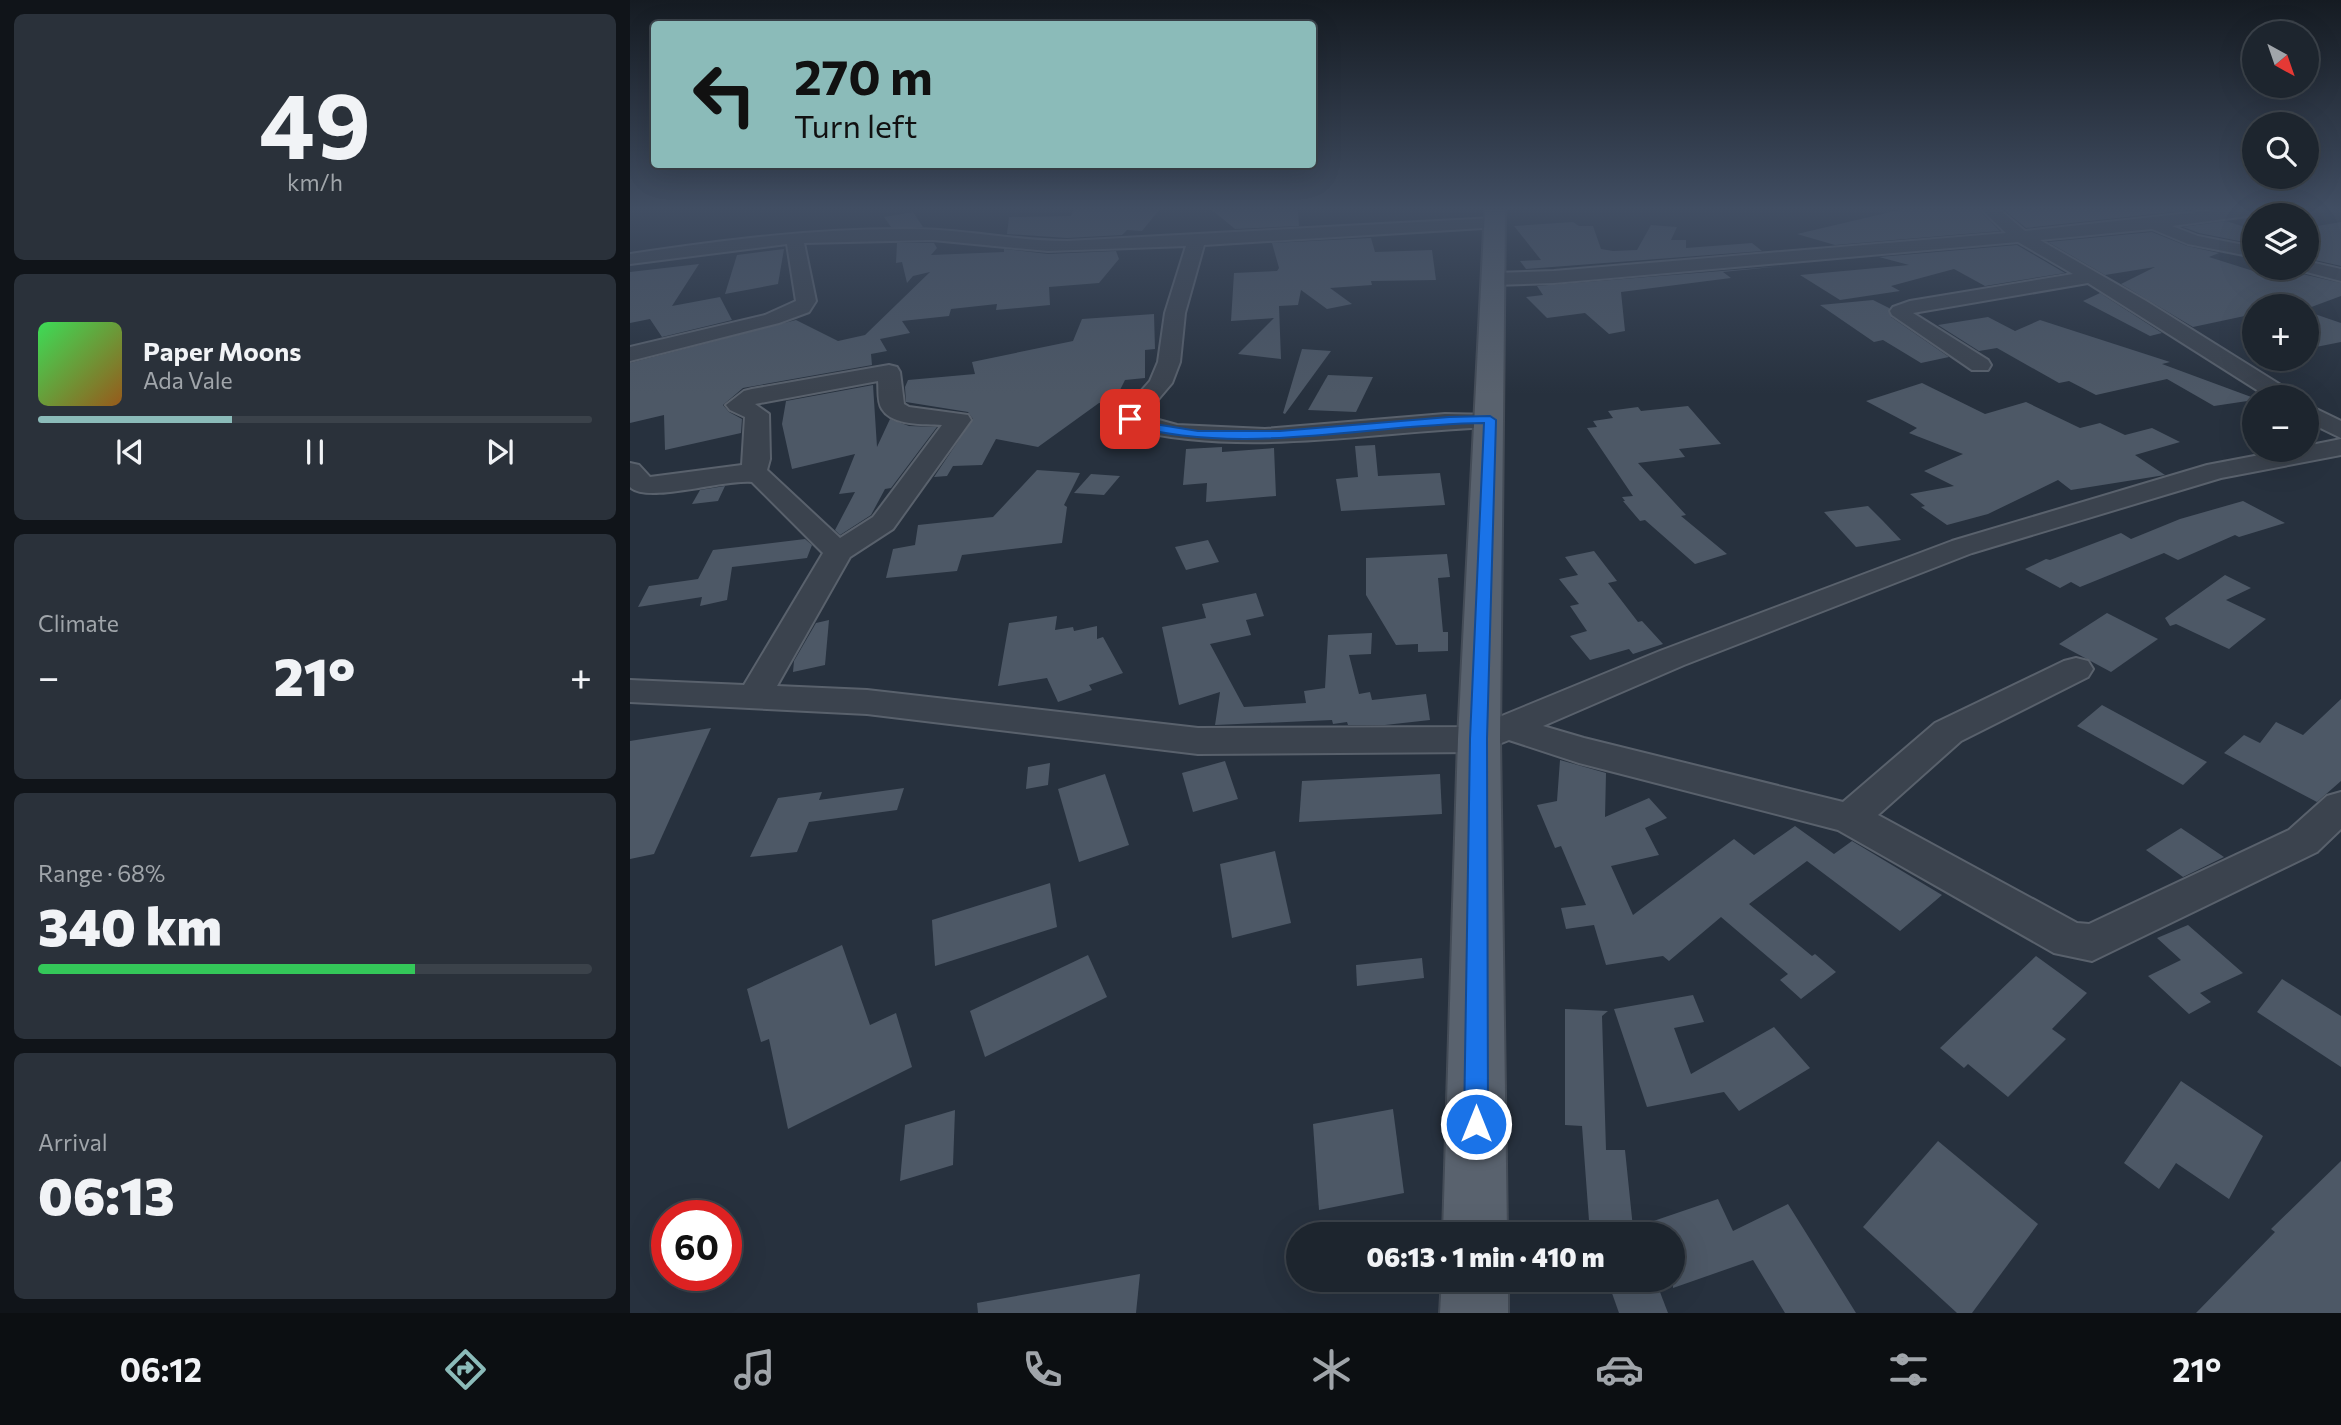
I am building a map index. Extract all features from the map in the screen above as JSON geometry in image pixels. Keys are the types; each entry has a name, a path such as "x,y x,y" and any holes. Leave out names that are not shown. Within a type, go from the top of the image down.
{"main road":[{"path":"1475,1222 1493,733 1490,420 1492,271"},
{"path":"1474,1313 1475,1292"}],"street":[{"path":"630,354 772,319 802,308 806,301 801,271"},
{"path":"1187,271 1175,313 1169,362 1161,383 1132,415 1133,423 1198,435 1280,435 1449,420 1490,420"},
{"path":"1493,279 1615,271"},
{"path":"2080,271 2265,385"},
{"path":"1980,365 1900,311 1910,307 2090,277"},
{"path":"753,472 757,459 757,414 738,405 752,396 889,372 892,407 903,414 959,420 883,523 838,552 754,697"},
{"path":"2319,418 2341,431"},
{"path":"1493,733 1672,658 1962,547 2216,471 2341,447"},
{"path":"630,471 643,485 658,486 753,472 761,475 838,552"},
{"path":"1850,818 1948,732 2076,669"},
{"path":"630,691 867,702 1198,741 1493,733 1578,750 1850,818 2070,940 2092,943 2303,841 2341,806"}],"building":[{"path":"694,271 672,306 720,297 732,320 662,337 650,319 630,323 630,272"},
{"path":"732,271 780,271 778,284 725,294"},
{"path":"904,271 1109,271 1099,283 1049,287 1050,305 996,310 997,304 951,309 949,316 902,321 910,333 880,339 887,351 871,354 872,365 743,388 723,405 742,419 741,433 665,450 664,415 630,423 630,363 796,320 838,341 865,335 930,272 913,276 907,283"},
{"path":"1435,271 1436,280 1371,281 1372,285 1330,288 1352,304 1327,309 1301,290 1298,305 1279,306 1281,359 1238,354 1274,318 1231,321 1234,273"},
{"path":"1717,271 1730,271 1723,272 1731,278 1621,292 1625,331 1609,334 1585,313 1547,318 1526,297 1543,295 1537,286"},
{"path":"1841,271 1946,271 1891,286 1900,291 1840,300 1800,275"},
{"path":"1958,271 2065,273 1985,286"},
{"path":"2099,271 2128,271 2105,275"},
{"path":"2146,271 2242,271 2242,280 2319,280 2319,278 2341,283 2341,296 2319,304 2319,294 2242,294 2242,317 2193,327 2121,284"},
{"path":"2100,293 2162,333 2150,336 2083,301"},
{"path":"1873,300 1889,308 1891,317 1949,357 1921,363 1883,340 1874,342 1820,305"},
{"path":"1154,314 1155,349 1145,350 1145,378 1125,380 1114,402 1099,403 1038,447 996,439 982,465 953,466 947,476 934,477 973,419 968,412 906,402 905,387 908,380 975,374 972,362 1073,341 1082,319"},
{"path":"2319,315 2341,323 2341,342 2319,346"},
{"path":"1988,317 2015,331 2040,320 2170,362 2162,364 2242,394 2242,402 2214,406 2167,379 2096,395 2069,381 2059,383 1997,348 1979,351 1938,325"},
{"path":"1302,349 1331,351 1285,414 1283,413"},
{"path":"1328,375 1373,377 1356,412 1308,410"},
{"path":"1922,383 1985,414 2026,402 2080,428 2100,423 2125,435 2152,428 2180,442 2135,455 2165,475 2071,490 2058,480 1988,514 1947,525 1921,507 1925,506 1910,494 1954,486 1924,471 1963,454 1909,433 1917,428 1866,401"},
{"path":"873,385 877,447 890,419 909,426 937,427 891,488 885,489 871,515 840,535 835,530 855,492 839,494 855,454 792,469 782,424 786,401"},
{"path":"1688,406 1721,444 1679,449 1685,457 1638,463 1686,515 1681,516 1727,554 1695,564 1645,520 1640,521 1623,501 1622,497 1633,496 1587,428 1597,427 1593,421 1613,418 1608,411 1638,407 1641,411"},
{"path":"1375,445 1378,476 1440,473 1445,505 1341,511 1336,479 1358,477 1355,446"},
{"path":"1222,447 1222,452 1274,448 1276,496 1206,502 1207,483 1183,485 1186,449"},
{"path":"1037,470 1080,473 1064,505 1067,507 1062,543 962,555 957,571 886,578 893,549 915,545 918,525 993,517"},
{"path":"1091,474 1120,476 1104,495 1074,493"},
{"path":"725,486 718,501 692,504 700,490"},
{"path":"2243,501 2285,523 2239,537 2235,535 2178,560 2164,553 2080,587 2071,582 2060,588 2025,569 2121,533 2131,539 2180,519"},
{"path":"1868,506 1901,540 1856,547 1824,512"},
{"path":"805,539 812,545 807,558 732,567 727,600 700,606 702,597 638,607 649,586 698,579 713,550"},
{"path":"1208,540 1219,562 1186,570 1175,547"},
{"path":"1594,551 1617,581 1608,583 1638,622 1642,621 1663,644 1633,654 1629,649 1590,660 1570,636 1587,631 1570,606 1579,604 1559,579 1578,575 1565,557"},
{"path":"1447,554 1450,577 1438,578 1443,632 1448,632 1448,651 1418,652 1418,644 1396,645 1366,595 1366,558"},
{"path":"2225,575 2251,588 2226,600 2266,619 2229,649 2176,624 2170,626 2165,618"},
{"path":"1256,593 1264,616 1246,620 1251,635 1210,644 1244,707 1306,703 1304,691 1325,688 1328,635 1372,633 1371,654 1349,655 1359,694 1370,692 1372,700 1426,694 1430,720 1385,725 1348,725 1347,722 1333,724 1332,720 1215,725 1220,692 1179,705 1162,627 1206,618 1202,604"},
{"path":"2107,613 2158,639 2111,672 2059,644"},
{"path":"1057,616 1055,630 1073,627 1074,631 1097,626 1097,639 1103,637 1123,673 1089,685 1092,690 1058,702 1047,678 998,686 1009,623"},
{"path":"829,620 825,665 793,672 794,661 816,623"},
{"path":"2341,699 2341,781 2317,802 2224,753 2244,735 2260,743 2276,722 2303,735"},
{"path":"2102,705 2207,762 2183,785 2077,726"},
{"path":"711,728 654,854 630,859 630,741"},
{"path":"1560,760 1606,773 1605,817 1649,798 1667,818 1645,828 1659,855 1611,866 1633,915 1734,839 1754,855 1795,826 1834,854 1852,841 1942,895 1900,931 1807,861 1749,904 1812,956 1815,954 1836,972 1801,999 1780,980 1788,974 1721,917 1669,961 1663,956 1606,965 1594,925 1566,929 1561,908 1586,905 1561,846 1555,848 1537,805 1557,801"},
{"path":"1225,761 1238,799 1193,812 1182,773"},
{"path":"1050,763 1048,785 1026,789 1028,767"},
{"path":"1105,774 1129,845 1079,862 1058,789"},
{"path":"1440,774 1442,814 1299,822 1302,781"},
{"path":"904,788 897,810 809,822 797,852 750,857 778,798 822,792 819,800"},
{"path":"2181,828 2224,857 2183,877 2146,850"},
{"path":"1275,851 1291,923 1232,938 1220,864"},
{"path":"1050,883 1057,927 935,966 932,920"},
{"path":"2188,925 2243,973 2200,993 2211,1002 2189,1014 2148,976 2181,960 2157,938"},
{"path":"842,945 870,1025 896,1013 912,1067 788,1129 769,1039 761,1042 747,989"},
{"path":"1088,955 1107,997 985,1057 970,1011"},
{"path":"2036,956 2087,993 2052,1029 2066,1039 2008,1097 1968,1064 1964,1068 1940,1048"},
{"path":"1422,958 1424,978 1357,986 1356,965"},
{"path":"2282,979 2341,1016 2341,1067 2257,1012"},
{"path":"1693,995 1704,1022 1674,1028 1691,1074 1774,1027 1810,1068 1739,1111 1724,1092 1647,1107 1614,1009"},
{"path":"1565,1009 1608,1011 1602,1016 1606,1150 1625,1150 1632,1222 1589,1222 1582,1126 1565,1125"},
{"path":"2181,1081 2263,1136 2229,1199 2176,1163 2159,1189 2124,1163"},
{"path":"1393,1109 1404,1193 1319,1210 1313,1124"},
{"path":"955,1110 953,1165 900,1181 905,1125"},
{"path":"1938,1141 2038,1224 1972,1313 1957,1313 1863,1227"},
{"path":"2341,1161 2341,1313 2196,1313 2275,1232 2271,1229"},
{"path":"1718,1199 1733,1231 1788,1204 1856,1313 1785,1313 1753,1260 1685,1284 1685,1222 1651,1222"},
{"path":"1140,1274 1136,1313 978,1313 977,1303"},
{"path":"1612,1292 1660,1292 1668,1313 1619,1313"}],"route":[{"path":"1130,419 1141,425 1198,435 1280,435 1449,420 1490,420 1479,739 1476,1124"}]}
